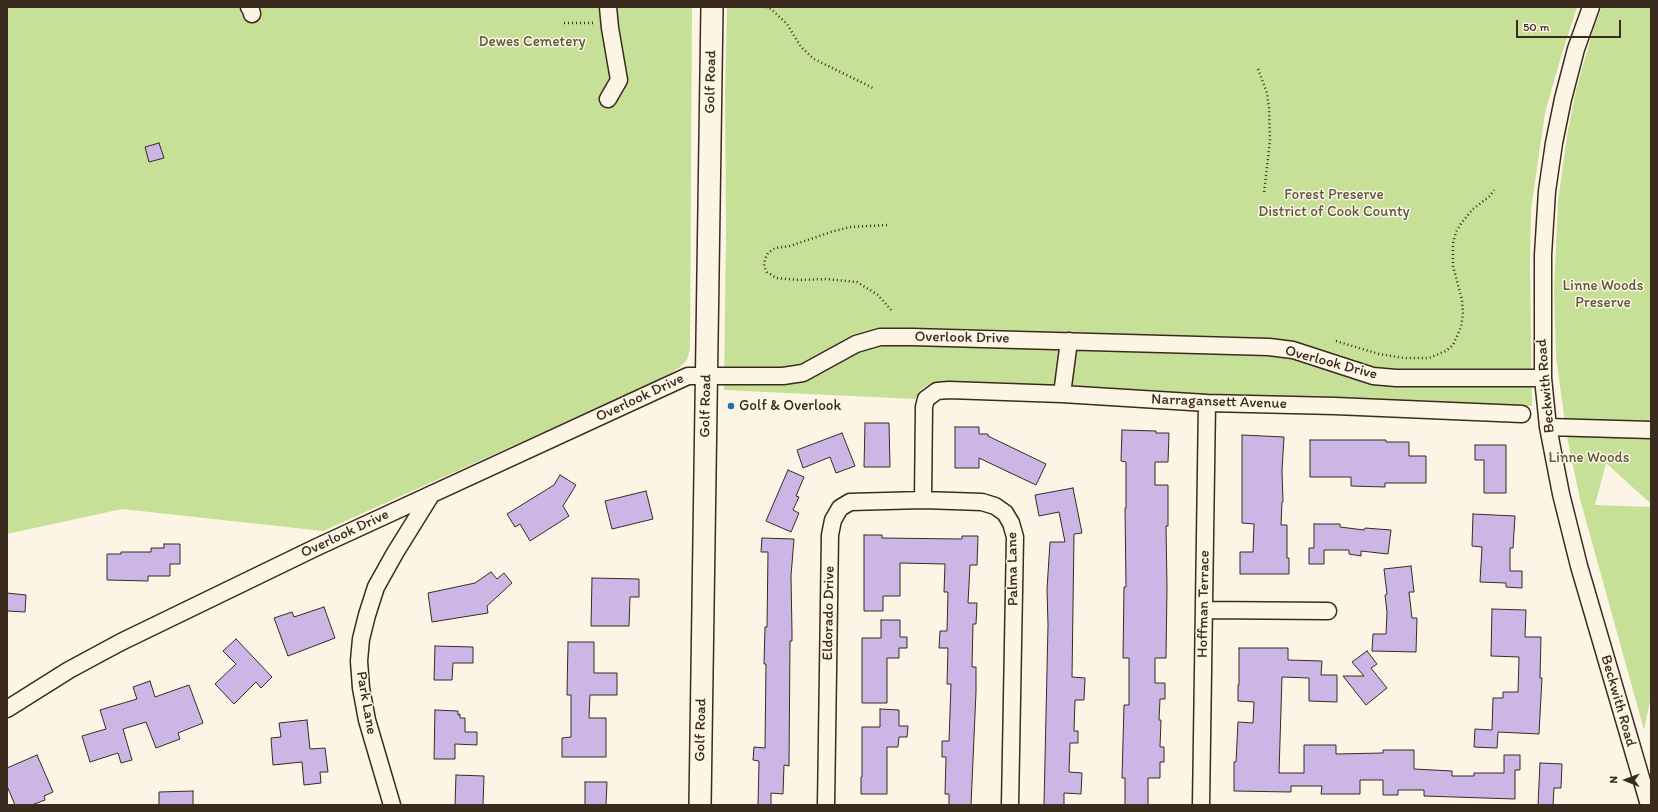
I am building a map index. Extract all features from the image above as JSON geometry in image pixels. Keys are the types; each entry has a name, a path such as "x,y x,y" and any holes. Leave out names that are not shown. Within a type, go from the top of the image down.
{"main road":[{"name":"Golf Road","path":"700,805 712,7"}],"street":[{"name":"Beckwith Road","path":"1591,7 1576,49 1563,99 1554,143 1547,192 1543,262 1543,378 1548,427 1561,494 1579,566 1649,805"},
{"path":"608,100 619,80 609,15"},
{"name":"Overlook Drive","path":"7,709 69,670 121,642 317,547 688,376 706,375 759,377 804,373 856,344 880,337 912,336 1269,347 1293,350 1373,376 1396,378 1543,378"},
{"path":"1062,394 1069,341"},
{"name":"Narragansett Avenue","path":"923,500 924,407 926,399 937,391 1062,394 1207,403 1335,406 1522,414"},
{"name":"Hoffman Terrace","path":"1201,805 1207,403"},
{"path":"1548,427 1651,430"},
{"name":"Park Lane","path":"392,805 366,714 361,688 359,661 366,615 376,587 430,495"},
{"name":"Eldorado Drive","path":"826,805 830,535 833,520 840,508 850,502 923,500"},
{"name":"Palma Lane","path":"923,500 982,502 995,506 1005,513 1012,523 1015,537 1010,805"},
{"path":"1204,610 1328,611"}],"path":[{"path":"766,7 771,9 787,24 800,47 814,59 875,89"},
{"path":"564,23 609,15"},
{"path":"1258,69 1267,94 1269,108 1270,141 1264,193"},
{"path":"1336,341 1379,354 1404,358 1429,358 1446,351 1453,345 1461,327 1463,314 1462,300 1453,266 1453,243 1456,232 1462,222 1473,209 1490,196 1494,190"},
{"path":"888,225 850,227 790,246 775,248 768,253 764,266 767,272 776,278 799,280 826,279 857,282 878,295 892,311"}],"green space":[{"name":"Dewes Cemetery","path":"7,7 692,7 690,349 687,360 680,367 662,379 323,531 122,509 7,534"},
{"name":"Forest Preserve District of Cook County","path":"727,7 1577,7 1545,113 1531,210 1530,266 1532,406 1209,395 939,382 928,385 921,390 915,399 724,390 726,231 725,95"},
{"name":"Linne Woods Preserve","path":"1602,7 1651,7 1651,504 1606,463 1595,505 1651,507 1651,696 1644,730 1580,499 1567,437 1556,357 1554,291 1558,201 1567,136 1576,90 1593,30"}],"building":[{"path":"159,143 164,158 149,162 145,147"},
{"path":"865,423 889,423 890,467 864,467"},
{"path":"955,427 979,427 979,434 988,434 988,436 1046,464 1036,485 979,458 979,468 955,468"},
{"path":"1122,430 1169,433 1168,462 1155,462 1155,485 1168,485 1168,526 1166,526 1166,658 1155,658 1155,683 1165,683 1165,699 1160,699 1159,720 1161,720 1160,747 1164,747 1164,762 1160,762 1160,778 1148,778 1148,805 1125,805 1125,778 1122,778 1124,705 1129,705 1129,658 1123,658 1124,587 1126,587 1126,462 1121,461"},
{"path":"842,433 855,466 836,473 830,457 803,468 797,450"},
{"path":"1242,435 1284,437 1282,470 1283,502 1281,525 1287,525 1287,558 1289,558 1289,574 1240,574 1240,552 1253,552 1254,524 1242,523"},
{"path":"1310,440 1386,440 1386,442 1409,442 1409,456 1426,456 1426,483 1385,483 1385,487 1351,486 1351,477 1310,477"},
{"path":"1475,445 1506,445 1506,493 1484,493 1484,460 1475,460"},
{"path":"788,470 804,477 796,496 799,497 793,510 799,513 791,532 766,521"},
{"path":"560,475 576,485 563,506 569,516 530,541 520,524 515,527 507,514 554,485"},
{"path":"1073,488 1082,533 1074,534 1072,677 1085,678 1084,700 1075,700 1074,731 1078,731 1078,743 1070,743 1069,772 1082,773 1081,794 1064,793 1064,805 1044,805 1048,625 1047,589 1050,542 1065,542 1059,512 1039,516 1035,495"},
{"path":"646,491 653,519 612,529 605,501"},
{"path":"1473,514 1515,516 1513,548 1510,548 1510,571 1522,571 1522,588 1506,587 1506,583 1480,582 1482,547 1472,546"},
{"path":"1314,524 1340,524 1340,527 1364,530 1365,528 1391,530 1388,554 1361,551 1361,556 1349,554 1349,550 1324,550 1324,564 1309,564 1309,548 1314,548"},
{"path":"864,535 882,535 882,538 962,539 962,536 978,536 977,565 970,565 968,603 977,603 976,624 973,624 972,667 976,667 976,692 971,805 949,805 949,794 945,794 946,757 942,757 942,741 949,741 951,684 947,684 948,648 939,648 940,631 947,631 948,592 944,592 945,564 900,563 900,596 883,596 883,611 864,611"},
{"path":"762,538 794,539 791,576 792,641 790,641 789,766 784,765 783,794 771,793 771,805 758,805 759,761 753,760 754,747 765,748 766,664 764,664 765,627 767,627 768,552 761,552"},
{"path":"164,544 180,544 180,564 170,564 170,576 148,576 148,581 107,580 107,554 121,554 121,552 151,552 151,548 164,548"},
{"path":"1411,566 1414,592 1409,592 1412,618 1417,618 1416,652 1372,651 1373,634 1386,634 1387,612 1385,595 1387,594 1384,569"},
{"path":"491,572 497,579 504,573 512,583 487,606 488,613 432,622 428,593 475,583"},
{"path":"592,578 639,579 639,597 630,597 629,626 591,626"},
{"path":"7,593 26,595 25,612 7,611"},
{"path":"324,607 335,638 288,656 274,618 292,612 294,617"},
{"path":"1492,609 1526,610 1525,637 1541,637 1540,678 1542,678 1539,734 1498,732 1497,748 1474,747 1475,729 1492,730 1493,698 1503,698 1503,692 1518,692 1519,657 1491,656"},
{"path":"881,620 900,620 900,637 907,637 907,648 899,648 899,658 887,658 887,703 862,703 862,638 881,638"},
{"path":"236,639 272,677 261,688 256,682 234,704 215,684 236,664 223,651"},
{"path":"568,642 594,642 594,673 617,673 617,695 590,695 589,718 606,718 606,757 562,757 562,738 571,737 571,695 567,695"},
{"path":"435,646 473,647 473,663 453,663 452,680 434,680"},
{"path":"1239,648 1288,648 1288,660 1322,661 1321,675 1337,675 1337,702 1309,701 1309,678 1282,677 1279,773 1304,773 1304,745 1336,745 1336,754 1383,753 1383,750 1414,750 1414,769 1452,771 1452,776 1474,776 1474,773 1504,773 1504,755 1520,755 1520,770 1515,770 1515,799 1424,796 1424,790 1398,790 1398,795 1383,795 1383,780 1360,780 1360,794 1321,794 1322,786 1291,786 1291,792 1234,791 1234,762 1236,762 1238,722 1253,723 1254,702 1238,701"},
{"path":"1367,651 1377,664 1371,668 1387,688 1366,705 1343,676 1364,676 1352,662"},
{"path":"150,681 155,697 189,685 203,723 178,733 180,739 156,748 146,722 123,729 132,760 121,763 118,753 90,762 82,736 106,729 100,710 137,699 133,687"},
{"path":"880,709 899,710 899,726 908,726 907,737 899,737 898,747 887,747 887,794 861,794 862,727 880,727"},
{"path":"435,710 458,711 460,718 465,718 465,732 477,732 477,745 455,744 455,759 434,759"},
{"path":"307,720 310,749 325,748 328,772 320,772 321,783 304,785 302,762 273,765 271,738 281,737 279,723"},
{"path":"37,755 53,792 44,796 45,800 32,805 15,805 7,786 7,768"},
{"path":"1540,763 1562,764 1561,788 1554,788 1553,805 1538,805"},
{"path":"456,775 484,776 483,805 455,805"},
{"path":"585,782 607,782 606,805 585,805"},
{"path":"193,791 193,805 159,805 159,792"}],"place":[{"name":"Golf & Overlook","path":"731,406"}],"park label":[{"name":"Linne Woods","path":"1589,458"}]}
